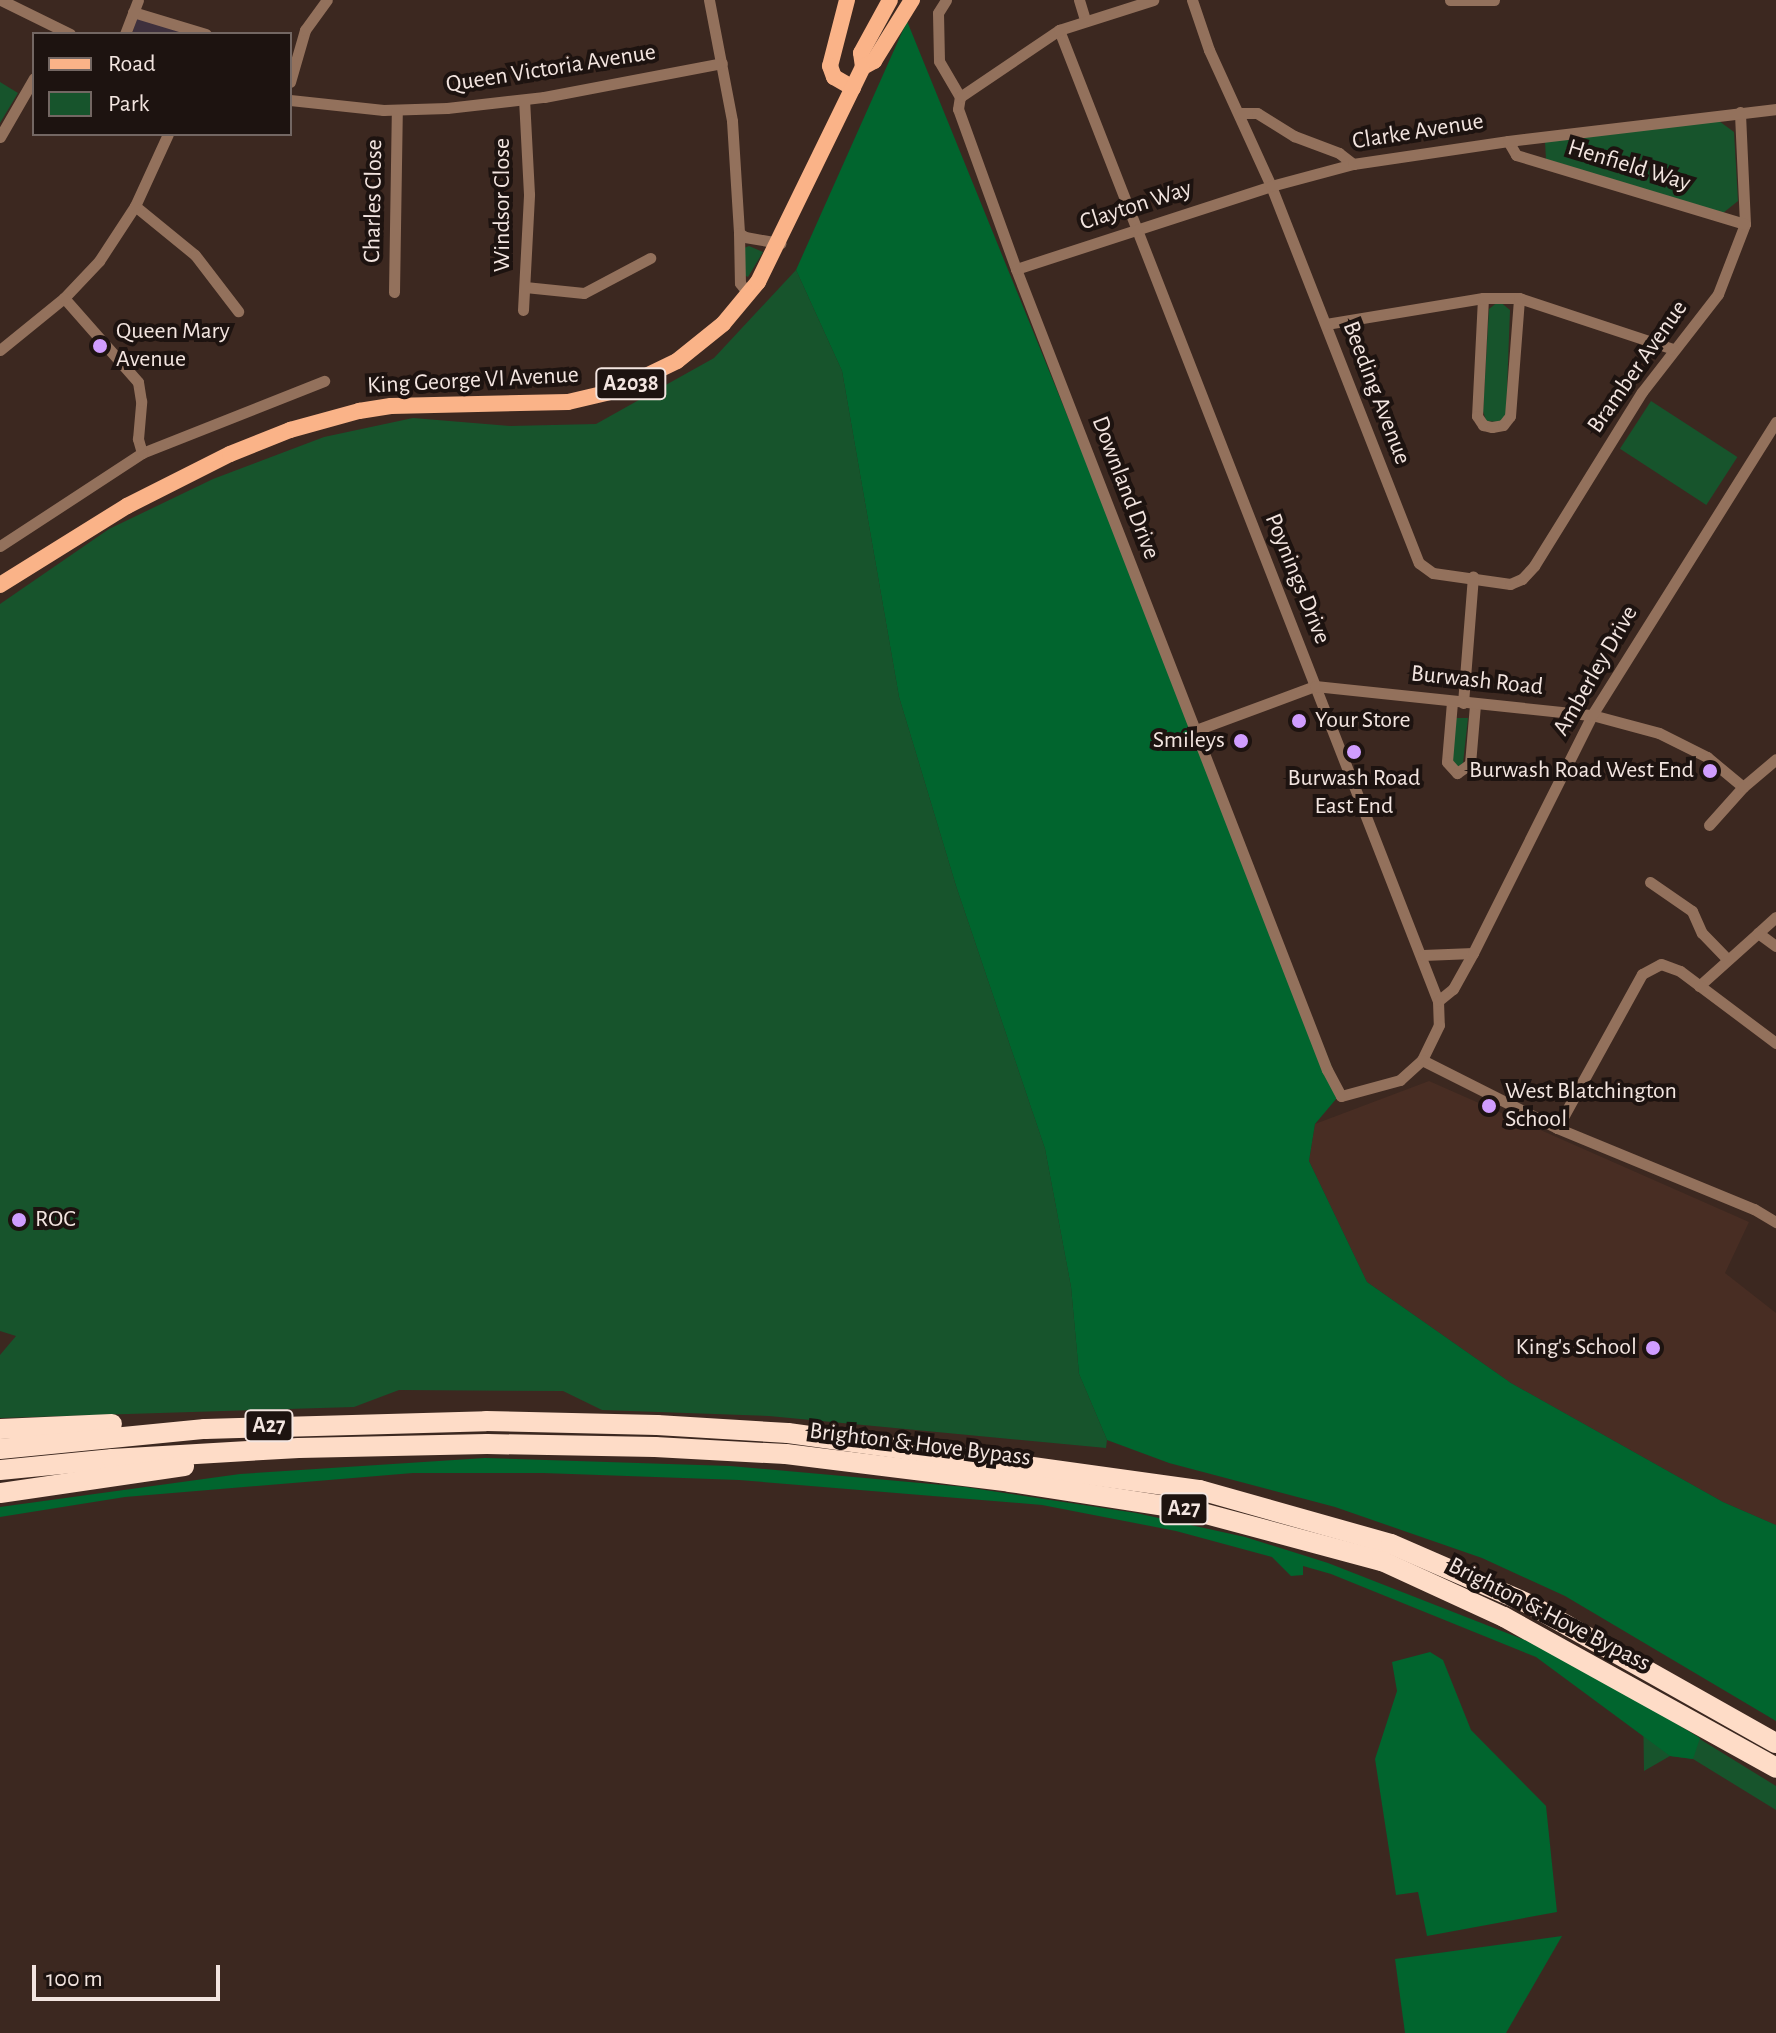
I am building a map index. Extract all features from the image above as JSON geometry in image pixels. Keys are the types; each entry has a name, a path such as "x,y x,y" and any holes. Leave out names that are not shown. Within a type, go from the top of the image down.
{"highway":[{"name":"Brighton & Hove Bypass","path":"0,1449 205,1429 486,1421 657,1425 788,1433 1200,1490 1391,1544 1529,1604 1776,1743"},
{"name":"A27","path":"0,1429 109,1424 205,1429"},
{"name":"Brighton & Hove Bypass","path":"0,1470 112,1459 299,1448 512,1444 786,1454 1010,1482 1191,1510 1382,1561 1504,1617 1776,1768"},
{"name":"A27","path":"0,1493 299,1448"}],"main road":[{"path":"847,0 830,66 834,77 853,88"},
{"name":"King George VI Avenue","path":"0,585 127,506 230,454 290,430 359,411 391,406 536,406 615,391 659,371 693,350 749,295 780,243 863,67 861,53 890,0"},
{"name":"King George VI Avenue","path":"863,67 874,61 912,0"}],"street":[{"path":"1,0 61,32"},
{"path":"709,0 732,121 740,283 749,295"},
{"name":"Downland Drive","path":"946,0 938,13 939,61 960,97 958,109 1016,269 1341,1096"},
{"path":"1079,0 1085,20"},
{"path":"960,97 1059,30 1153,0"},
{"path":"1192,0 1209,50 1271,186"},
{"path":"1450,0 1494,0"},
{"path":"292,60 322,2"},
{"path":"126,32 136,6 201,32"},
{"name":"Poynings Drive","path":"1059,30 1423,955 1438,1001 1439,1025 1422,1060 1400,1080 1341,1096"},
{"name":"Queen Victoria Avenue","path":"292,100 397,110 524,100 722,63"},
{"path":"0,137 32,81"},
{"name":"Windsor Close","path":"523,310 529,194 524,100"},
{"name":"Clarke Avenue","path":"1271,186 1353,164 1508,141 1776,109"},
{"name":"Charles Close","path":"394,292 397,110"},
{"name":"Bramber Avenue","path":"1473,576 1510,584 1522,579 1534,566 1642,392 1718,294 1745,224 1740,112"},
{"path":"1240,113 1257,113 1294,136 1339,153 1353,164"},
{"path":"0,350 64,298 99,261 135,206 167,136"},
{"name":"Henfield Way","path":"1508,141 1516,155 1745,224"},
{"name":"Clayton Way","path":"1016,269 1271,186"},
{"name":"Beeding Avenue","path":"1271,186 1419,563 1433,573 1473,576"},
{"path":"135,206 195,255 238,311"},
{"path":"739,233 745,237 780,243"},
{"path":"525,287 584,293 650,258"},
{"path":"64,298 138,382 141,401 138,439 142,453"},
{"path":"1483,298 1477,416 1483,425 1492,427 1503,425 1510,416 1519,298"},
{"path":"1326,324 1483,298 1519,298 1673,349"},
{"path":"0,546 142,453 234,414 324,381"},
{"name":"Amberley Drive","path":"1438,1001 1453,989 1473,953 1592,715 1776,422"},
{"path":"1463,703 1470,764 1457,773 1447,762 1463,703 1473,576"},
{"name":"Burwash Road","path":"1196,730 1315,686 1592,715 1659,733 1707,757 1743,787"},
{"path":"1709,825 1743,787 1776,759"},
{"path":"1650,882 1692,911 1702,933 1726,958"},
{"path":"1699,986 1726,958 1776,917"},
{"path":"1758,933 1776,946"},
{"path":"1423,955 1473,953"},
{"path":"1557,1128 1642,974 1661,964 1680,971 1776,1043"},
{"path":"1422,1060 1557,1128 1754,1209 1776,1222"}],"shaded area":[{"path":"137,18 184,32 133,32"},
{"path":"1429,1081 1749,1222 1725,1273 1776,1313 1776,1525 1723,1502 1511,1383 1367,1282 1309,1161 1315,1124"}],"green space":[{"path":"907,21 1342,1092 1315,1124 1309,1161 1367,1282 1511,1383 1723,1502 1776,1525 1776,1721 1565,1596 1482,1558 1335,1507 1169,1463 1107,1440 1079,1374 1071,1287 1045,1149 956,886 899,697 842,371 796,270"},
{"path":"0,82 18,93 0,123"},
{"path":"1719,121 1734,132 1738,201 1723,213 1546,159 1545,142"},
{"path":"749,246 763,252 748,277 744,275 744,248"},
{"path":"796,270 842,371 899,697 956,886 1045,1149 1071,1287 1079,1374 1107,1440 1106,1448 769,1416 602,1410 563,1391 399,1390 354,1407 0,1418 0,1355 16,1336 0,1331 0,604 109,529 213,479 324,437 413,418 510,426 596,424 714,358"},
{"path":"1499,301 1510,310 1506,415 1500,422 1486,421 1483,411 1489,309"},
{"path":"1651,401 1737,457 1706,505 1620,449"},
{"path":"1456,718 1468,718 1463,763 1458,767 1452,762"},
{"path":"485,1458 730,1466 965,1487 1136,1513 1245,1537 1328,1563 1535,1644 1603,1679 1700,1738 1693,1759 1670,1756 1536,1657 1331,1574 1303,1566 1303,1575 1291,1576 1272,1557 1176,1531 1042,1505 739,1480 543,1473 413,1473 125,1497 0,1517 0,1507 240,1474"},
{"path":"1430,1652 1443,1660 1471,1730 1546,1806 1557,1912 1427,1936 1418,1892 1396,1895 1375,1759 1397,1691 1392,1662"},
{"path":"1643,1704 1776,1786 1776,1810 1693,1759 1670,1756 1644,1771"},
{"path":"1562,1936 1506,2033 1405,2033 1395,1959"}],"place":[{"name":"Queen Mary Avenue","path":"100,346"},
{"name":"Your Store","path":"1299,721"},
{"name":"Smileys","path":"1241,741"},
{"name":"Burwash Road East End","path":"1354,752"},
{"name":"Burwash Road West End","path":"1710,771"},
{"name":"West Blatchington School","path":"1489,1106"},
{"name":"ROC","path":"19,1220"},
{"name":"King's School","path":"1653,1348"}]}
